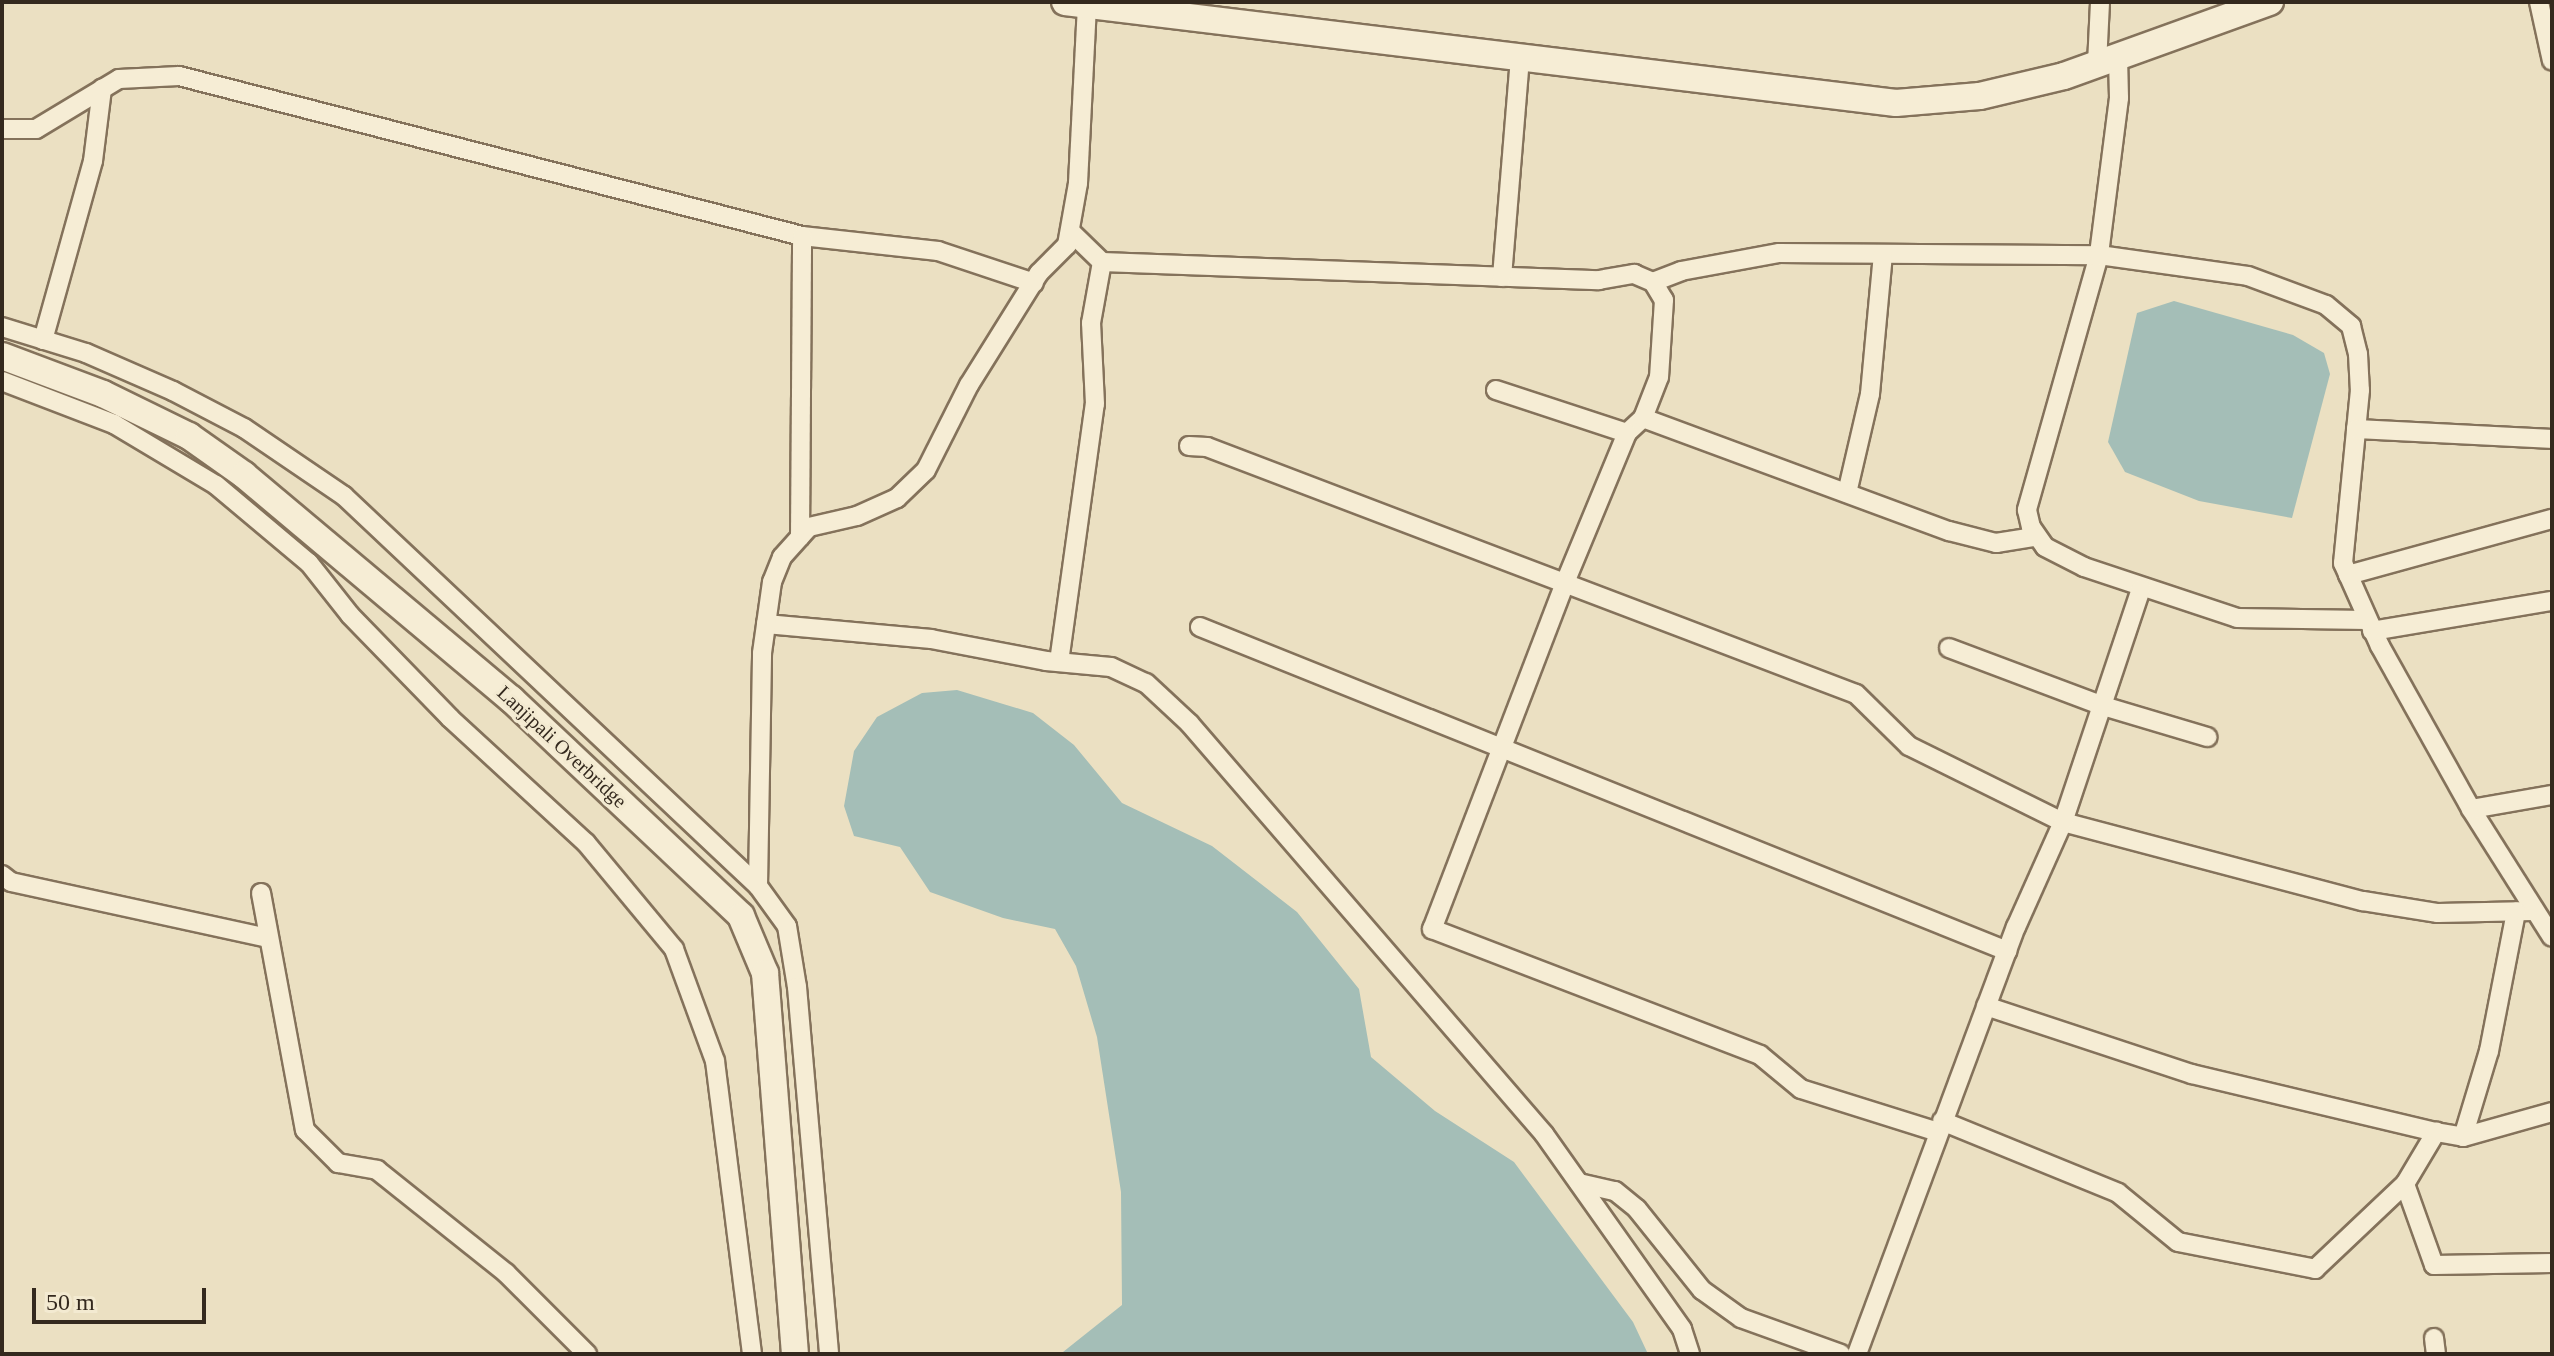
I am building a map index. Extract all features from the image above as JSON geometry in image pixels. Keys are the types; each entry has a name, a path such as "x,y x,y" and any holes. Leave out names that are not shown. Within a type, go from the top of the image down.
{"main road":[{"path":"1075,3 1223,12 1520,57 1896,103 1980,96 2108,60 2270,2"},
{"name":"Lanjipali Overbridge","path":"2,356 117,401 189,436 244,475 511,699 741,916 765,973 795,1354"}],"street":[{"path":"2100,2 2108,60 2119,98 2099,255 2027,510 2035,537 2071,561 2141,589 2237,618 2370,626 2552,601"},
{"path":"2539,2 2552,61"},
{"path":"758,886 766,624 772,582 782,557 809,527 857,516 897,498 926,470 969,385 1034,283 1071,232 1075,3"},
{"path":"1502,277 1520,57"},
{"path":"2,129 36,129 102,89 140,76 179,76 802,236 938,251 1034,283"},
{"path":"43,340 93,161 102,89"},
{"path":"1071,232 1102,262 1599,280 1634,274 1653,282 1664,300 1664,340 1659,377 1643,418 1627,433 1565,583 1499,747 1432,929 1760,1055 1801,1089 1940,1127 2118,1193 2178,1242 2314,1269 2405,1184 2436,1132"},
{"path":"800,537 802,236"},
{"path":"1653,282 1681,271 1779,253 2099,255 2248,276 2326,305 2351,326 2358,354 2356,429 2344,535 2348,575 2370,626 2524,912 2552,937"},
{"path":"1847,493 1870,394 1883,255"},
{"path":"1059,662 1095,404 1091,323 1102,262"},
{"path":"2,327 43,340 185,397 244,428 344,496 758,886 787,926 797,987 829,1354"},
{"path":"2,381 114,424 216,485 297,553 450,718 586,843 674,949 715,1061 752,1354"},
{"path":"1496,390 1627,433"},
{"path":"1643,418 1847,493 1898,515 1996,543 2035,537"},
{"path":"2356,429 2552,439"},
{"path":"1189,446 1207,447 1856,694 1909,746 2063,822 2363,901 2438,913 2524,912"},
{"path":"2348,575 2552,519"},
{"path":"1857,1354 2007,951 2063,822 2141,589"},
{"path":"766,624 931,639 1059,662 1111,667 1134,678 1189,723 1544,1134 1682,1329 1690,1354"},
{"path":"1200,627 2007,951"},
{"path":"1949,648 2103,706 2207,737"},
{"path":"2471,809 2552,795"},
{"path":"2,875 11,882 268,938"},
{"path":"261,893 305,1130 338,1163 377,1170 506,1273 587,1354"},
{"path":"2463,1137 2489,1051 2524,912"},
{"path":"1986,1006 2192,1074 2436,1132 2463,1137 2552,1112"},
{"path":"1579,1183 1615,1191 1637,1209 1702,1290 1741,1318 1841,1354"},
{"path":"2405,1184 2434,1265 2552,1263"}],"water":[{"path":"2174,301 2293,335 2324,353 2330,374 2292,518 2199,501 2125,472 2108,442 2137,313"},
{"path":"957,690 1033,713 1074,745 1122,803 1212,846 1297,912 1359,989 1371,1057 1435,1111 1514,1162 1633,1322 1648,1354 1043,1354 1063,1352 1122,1305 1121,1192 1097,1037 1076,966 1055,929 1003,918 930,892 900,847 854,836 844,806 854,751 877,717 922,693"}]}
